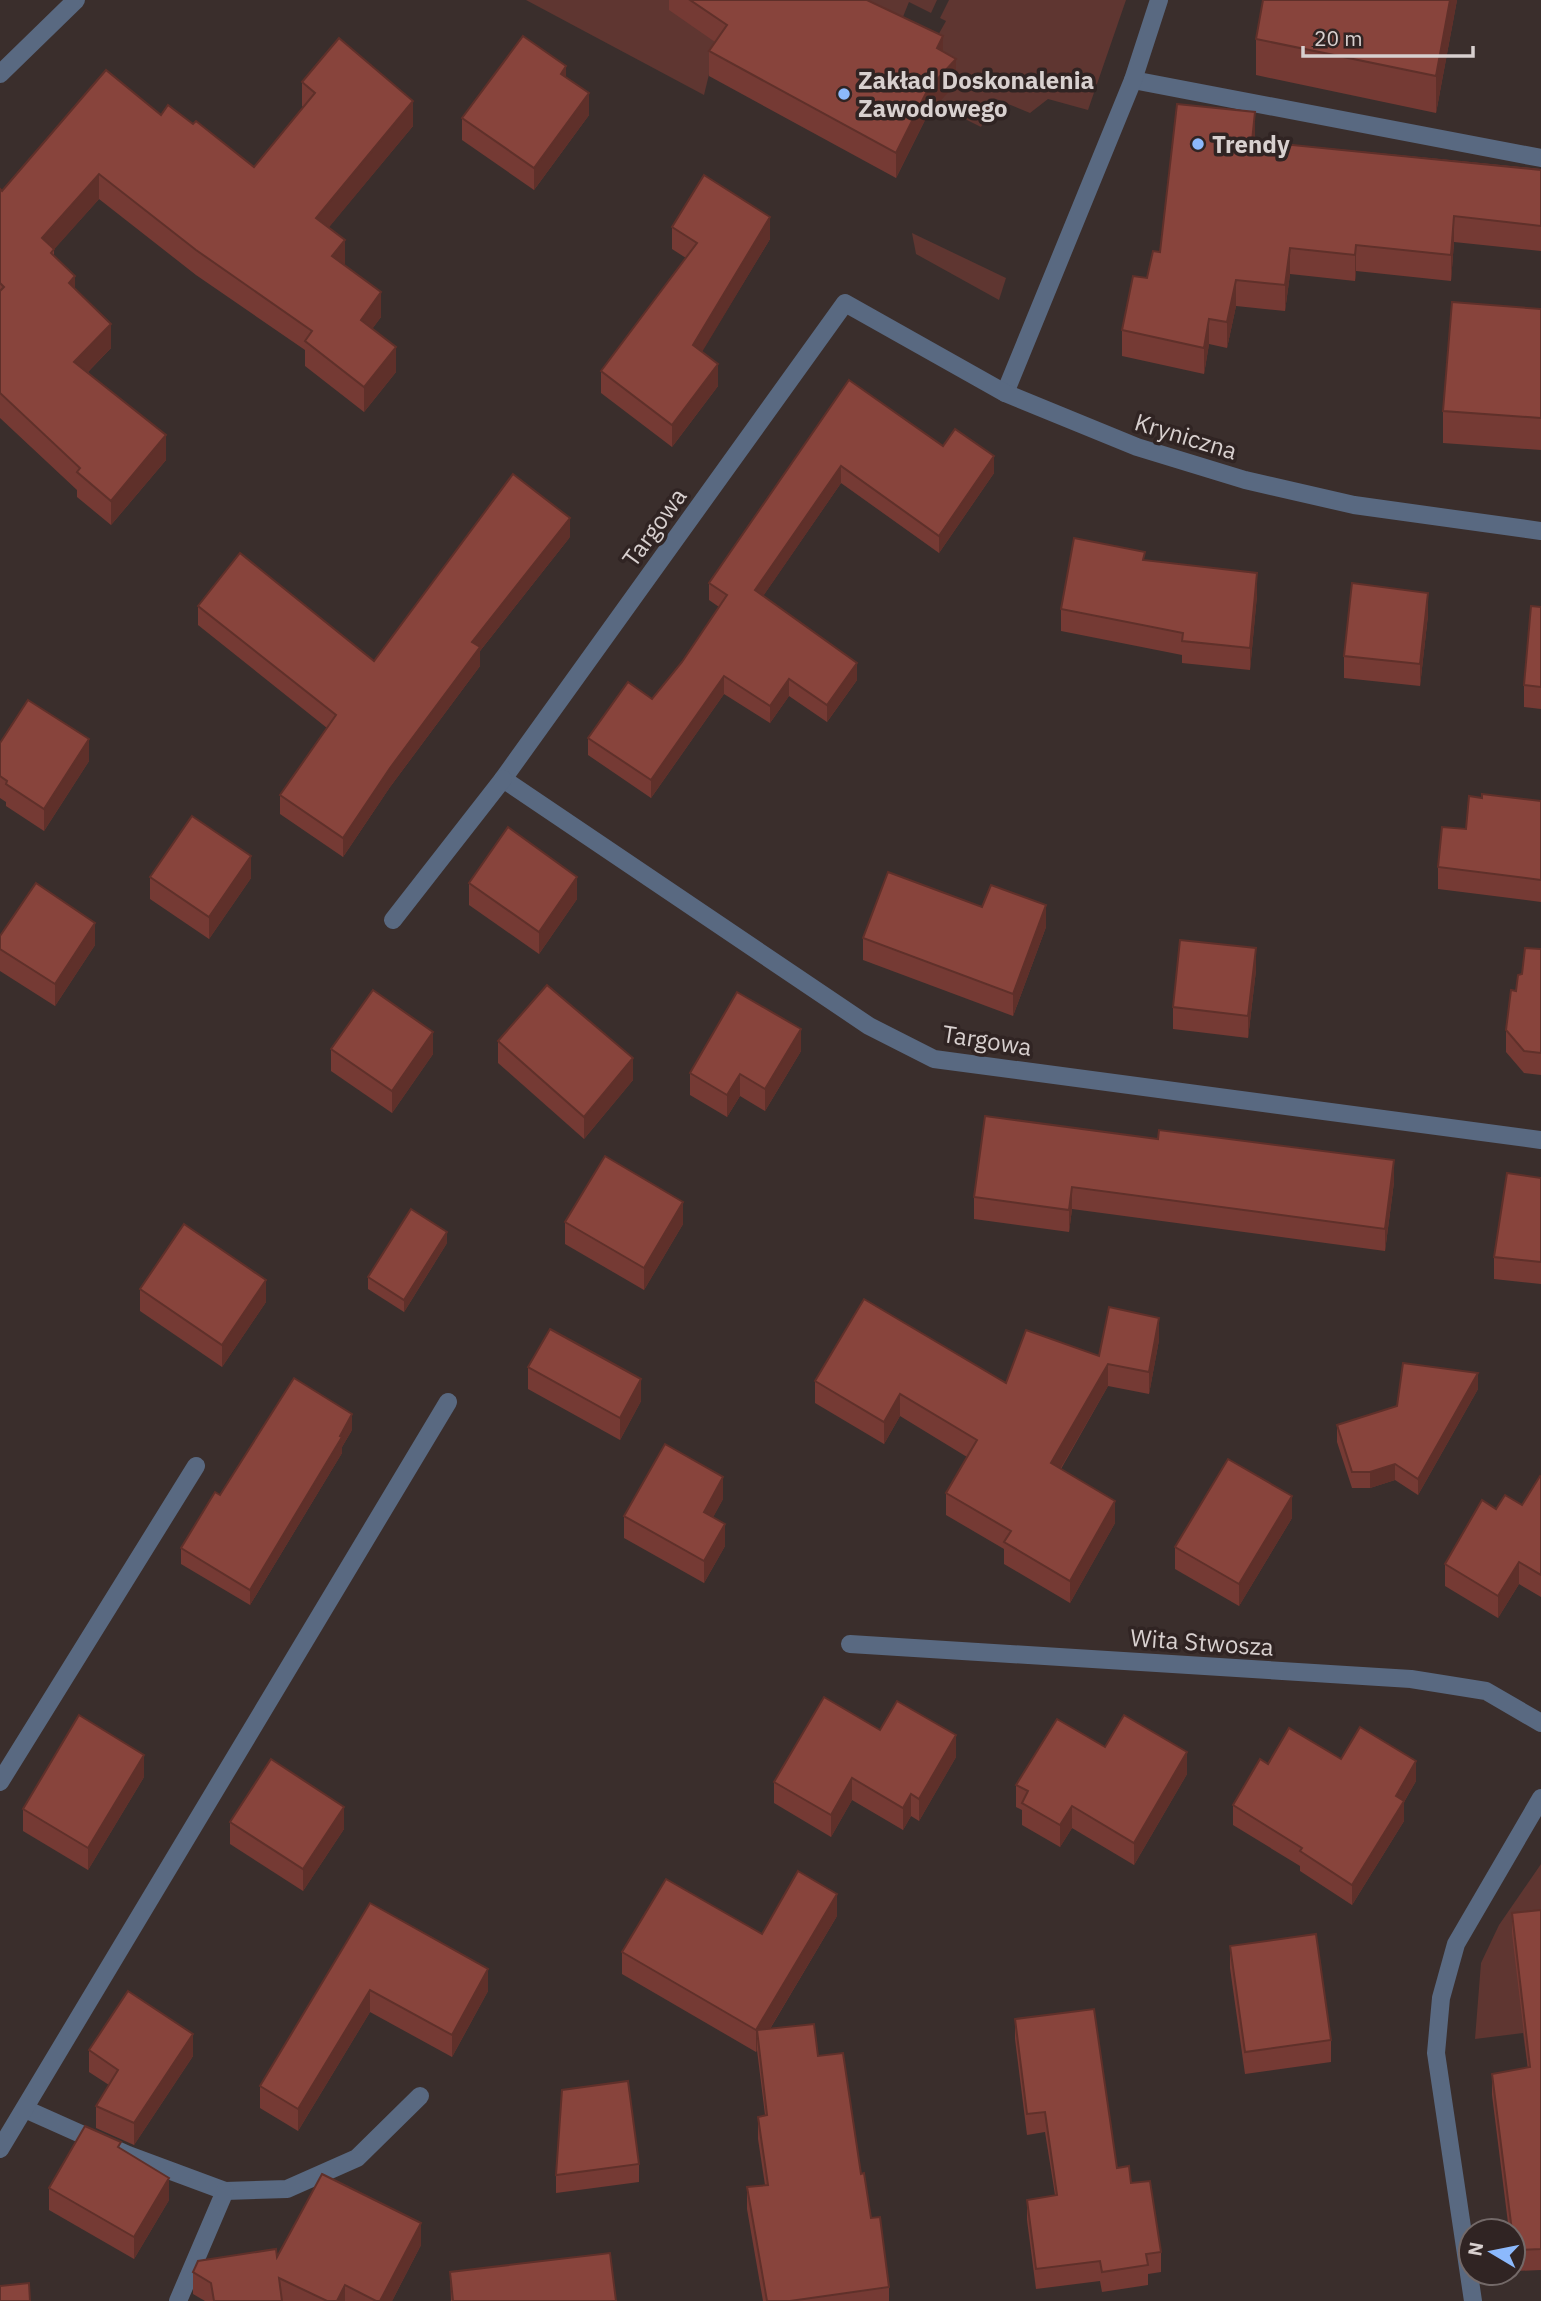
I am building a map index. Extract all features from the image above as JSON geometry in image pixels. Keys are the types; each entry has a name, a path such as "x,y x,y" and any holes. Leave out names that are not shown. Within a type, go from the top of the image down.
{"street":[{"path":"0,74 76,0"},
{"path":"1005,393 1133,80 1159,0"},
{"path":"1133,80 1541,158"},
{"name":"Kryniczna","path":"845,303 1005,393 1137,447 1245,480 1354,505 1541,531"},
{"name":"Targowa","path":"393,920 503,779 845,303"},
{"name":"Targowa","path":"503,779 869,1026 934,1059 1541,1140"},
{"path":"0,2149 448,1402"},
{"path":"0,1782 196,1466"},
{"name":"Wita Stwosza","path":"850,1644 1411,1679 1486,1691 1541,1723"},
{"path":"1473,2301 1436,2053 1441,1998 1456,1944 1541,1798"},
{"path":"25,2109 128,2155 225,2191 287,2189 357,2158 420,2096"},
{"path":"178,2301 225,2191"}],"shaded area":[{"path":"526,0 727,0 704,95"},
{"path":"816,0 937,0 931,13 909,2 898,29 932,46 946,21 940,18 949,0 1126,0 1088,110 1048,99 1030,113 996,99 981,127 937,105 955,84"},
{"path":"912,233 1006,278 999,300 916,254"},
{"path":"1541,1864 1541,2076 1529,2077 1523,2033 1475,2039 1481,1963 1499,1925"}],"building":[{"name":"Zakład Doskonalenia Zawodowego","path":"690,0 867,0 943,36 937,48 956,59 928,89 896,153 709,51 727,25"},
{"path":"1263,0 1450,0 1436,76 1256,39"},
{"path":"523,36 566,66 561,74 589,93 534,168 462,118"},
{"path":"339,38 413,101 316,218 345,240 332,256 381,292 361,320 396,347 364,387 305,341 312,331 196,250 99,174 42,238 54,249 51,253 75,276 69,283 111,324 74,362 166,435 111,501 77,472 80,468 0,393 0,291 4,287 0,283 0,189 2,191 106,70 161,115 168,105 193,124 196,121 254,167 315,93 302,82"},
{"path":"1177,104 1255,112 1252,141 1541,170 1541,226 1454,216 1451,255 1356,245 1355,255 1290,248 1285,285 1236,280 1227,322 1209,319 1204,348 1122,330 1133,276 1147,278 1153,251 1160,252"},
{"path":"704,175 770,217 693,345 718,364 672,425 601,371 697,243 672,227"},
{"path":"1452,302 1541,309 1541,418 1443,411"},
{"path":"849,380 943,446 955,429 994,456 939,536 841,466 755,590 857,663 827,705 789,679 770,706 724,676 651,780 588,738 628,682 652,699 682,662 727,595 709,583"},
{"path":"513,474 570,518 472,642 480,647 390,768 343,838 280,795 336,715 198,606 240,553 374,661"},
{"path":"1074,538 1145,552 1143,560 1257,573 1250,648 1182,641 1183,633 1061,609"},
{"path":"1352,583 1428,593 1420,664 1344,656"},
{"path":"1531,606 1541,607 1541,687 1524,685"},
{"path":"28,700 89,739 44,809 6,784 7,781 0,776 0,743"},
{"path":"1482,794 1541,801 1541,880 1438,867 1442,827 1466,829 1469,796 1482,798"},
{"path":"192,816 251,856 209,917 150,877"},
{"path":"508,827 577,877 539,932 469,883"},
{"path":"888,872 982,907 991,885 1046,905 1013,994 863,938"},
{"path":"36,883 95,923 55,984 0,949 0,936"},
{"path":"1180,940 1256,948 1248,1016 1173,1007"},
{"path":"1525,948 1541,949 1541,1053 1524,1051 1506,1030 1511,990 1516,991 1518,975 1522,974"},
{"path":"547,985 633,1058 584,1117 498,1041"},
{"path":"373,990 433,1032 392,1091 331,1049"},
{"path":"737,992 801,1029 765,1089 740,1074 727,1095 690,1073"},
{"path":"985,1116 1158,1139 1159,1130 1394,1160 1385,1229 1072,1187 1069,1210 974,1197"},
{"path":"605,1156 683,1202 644,1268 565,1222"},
{"path":"1507,1173 1541,1178 1541,1262 1494,1257"},
{"path":"411,1209 447,1232 404,1300 368,1277"},
{"path":"184,1224 266,1280 222,1345 140,1289"},
{"path":"864,1299 1006,1383 1026,1330 1099,1356 1109,1307 1159,1318 1149,1372 1108,1364 1051,1463 1115,1501 1070,1581 1004,1542 1011,1531 946,1493 977,1440 900,1394 884,1422 815,1381"},
{"path":"550,1329 641,1379 620,1418 528,1367"},
{"path":"1403,1363 1478,1373 1418,1479 1395,1464 1370,1472 1352,1472 1337,1425 1397,1406"},
{"path":"294,1378 352,1414 340,1436 342,1437 250,1590 181,1548 215,1492 220,1495"},
{"path":"665,1444 723,1477 704,1512 725,1524 704,1561 624,1516"},
{"path":"1228,1459 1292,1496 1239,1584 1175,1547"},
{"path":"1540,1476 1541,1575 1519,1562 1498,1596 1445,1564 1482,1500 1496,1509 1505,1495 1522,1505"},
{"path":"824,1697 880,1730 897,1701 956,1735 919,1799 911,1794 903,1808 852,1778 831,1815 774,1782"},
{"path":"79,1715 144,1755 88,1848 23,1809"},
{"path":"1124,1715 1187,1752 1134,1843 1072,1806 1060,1825 1022,1803 1028,1791 1016,1785 1057,1719 1105,1747"},
{"path":"1360,1727 1416,1761 1396,1796 1404,1801 1352,1885 1300,1851 1302,1848 1233,1805 1260,1759 1268,1764 1289,1728 1341,1759"},
{"path":"271,1759 344,1807 303,1869 230,1822"},
{"path":"798,1871 837,1894 756,2030 622,1952 666,1879 762,1934"},
{"path":"370,1903 488,1969 452,2035 370,1990 298,2109 260,2086"},
{"path":"1541,1910 1541,2249 1527,2250 1527,2217 1511,2217 1492,2074 1530,2067 1512,1913"},
{"path":"1316,1934 1331,2040 1245,2052 1230,1946"},
{"path":"128,1991 193,2034 134,2123 96,2106 118,2070 89,2050"},
{"path":"1094,2009 1117,2168 1129,2166 1131,2183 1150,2181 1161,2252 1146,2254 1148,2265 1102,2272 1100,2261 1036,2269 1027,2200 1057,2195 1045,2112 1027,2114 1015,2019"},
{"path":"814,2024 818,2056 843,2053 861,2174 864,2173 871,2218 880,2217 889,2287 790,2301 767,2301 747,2187 768,2185 758,2117 767,2115 757,2030"},
{"path":"628,2081 639,2164 556,2175 562,2090"},
{"path":"85,2126 121,2142 118,2147 169,2178 134,2237 49,2188"},
{"path":"322,2174 421,2223 380,2301 345,2285 337,2301 327,2301 279,2278 282,2301 214,2301 211,2283 193,2272 198,2261 276,2249 277,2257"},
{"path":"610,2253 616,2301 453,2301 450,2272"},
{"path":"29,2283 30,2301 0,2301 0,2286"}],"place":[{"name":"Zakład Doskonalenia Zawodowego","path":"844,94"},
{"name":"Trendy","path":"1198,144"}]}
